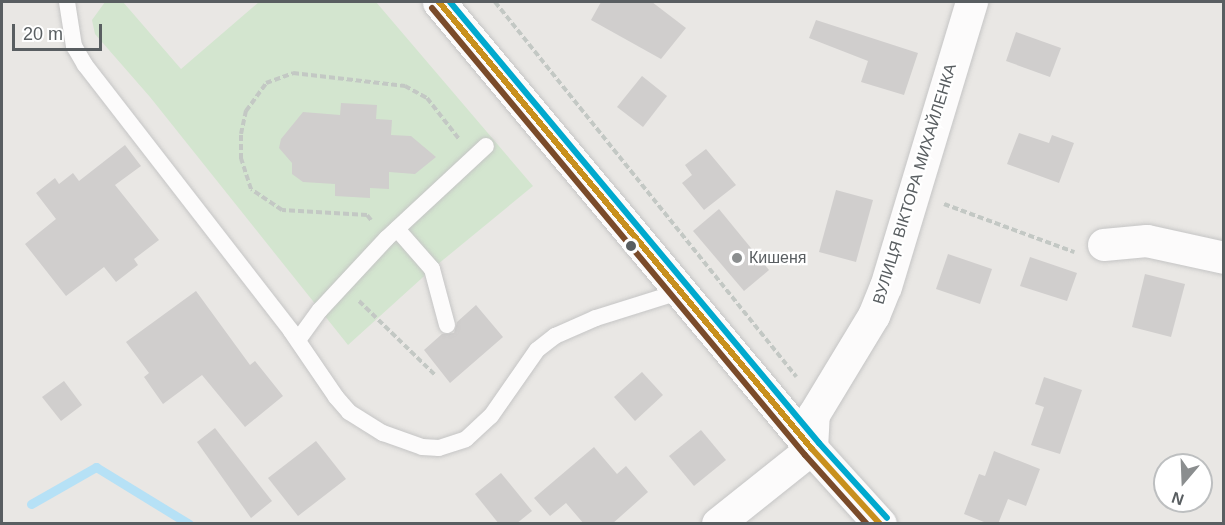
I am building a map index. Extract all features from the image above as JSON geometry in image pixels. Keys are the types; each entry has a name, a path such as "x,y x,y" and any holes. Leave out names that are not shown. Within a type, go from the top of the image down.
{"street":[{"path":"439,2 812,449 880,524"},
{"name":"ВУЛИЦЯ ВІКТОРА МИХАЙЛЕНКА","path":"812,449 814,415 874,316 972,2"},
{"path":"1104,245 1147,241 1224,258"},
{"path":"718,524 812,449"}],"lane":[{"path":"67,2 74,46 85,65 298,340 349,412 405,443 439,448 460,442 478,430 533,355 555,336 596,318 682,291"},
{"path":"298,340 392,234 486,146"},
{"path":"392,234 432,269 447,325"}],"path":[{"path":"495,2 803,384"},
{"path":"392,234 367,215 282,210 252,189 241,159 241,134 246,111 266,82 293,73 405,86 427,99 473,156"},
{"path":"913,193 1072,252 1104,245"},
{"path":"344,286 435,375"}],"green space":[{"path":"105,2 123,2 181,69 259,2 376,2 533,186 432,269 348,345 150,97 95,34 92,20"}],"building":[{"path":"601,2 652,2 686,28 661,59 591,20"},
{"path":"816,20 918,53 904,95 861,82 868,61 809,38"},
{"path":"1016,32 1061,48 1050,77 1006,61"},
{"path":"642,76 667,96 643,127 617,107"},
{"path":"341,103 377,105 376,119 392,120 391,135 411,136 436,157 415,174 389,172 389,189 370,188 370,198 335,196 335,184 303,182 292,174 292,163 279,148 281,139 303,112 340,115"},
{"path":"1019,133 1049,143 1052,135 1074,143 1059,183 1007,164"},
{"path":"125,145 141,166 115,185 159,240 134,259 138,265 116,282 104,267 66,296 25,244 56,219 36,193 55,178 59,184 73,173 79,181"},
{"path":"706,149 736,185 704,210 682,183 692,175 685,165"},
{"path":"836,190 873,200 856,262 819,252"},
{"path":"719,209 769,270 744,291 693,231"},
{"path":"948,254 992,269 980,304 936,289"},
{"path":"1030,257 1077,273 1067,301 1020,286"},
{"path":"1145,274 1185,284 1171,337 1132,327"},
{"path":"196,291 250,365 255,361 283,396 245,427 202,375 163,404 144,377 149,373 126,342"},
{"path":"476,305 503,337 450,383 424,350 442,334 454,333 457,322"},
{"path":"642,372 663,395 635,421 614,397"},
{"path":"1044,377 1082,390 1060,454 1031,445 1044,407 1035,404"},
{"path":"64,381 82,405 61,421 42,397"},
{"path":"215,428 272,501 251,518 197,442"},
{"path":"701,430 726,460 694,486 669,456"},
{"path":"316,441 346,479 298,516 268,478"},
{"path":"594,447 617,474 626,466 648,492 612,524 584,524 566,503 550,516 534,498"},
{"path":"994,451 1040,469 1026,506 1008,499 998,524 989,524 964,514 979,474 985,476"},
{"path":"501,473 532,511 516,524 499,524 475,494"}],"waterway":[{"path":"31,504 96,467 189,524"}],"transit line":[{"path":"439,2 812,449 880,524"},
{"path":"450,2 819,443 887,518"},
{"path":"432,8 805,455 867,524"}],"place":[{"name":"Кишеня","path":"737,258"}]}
